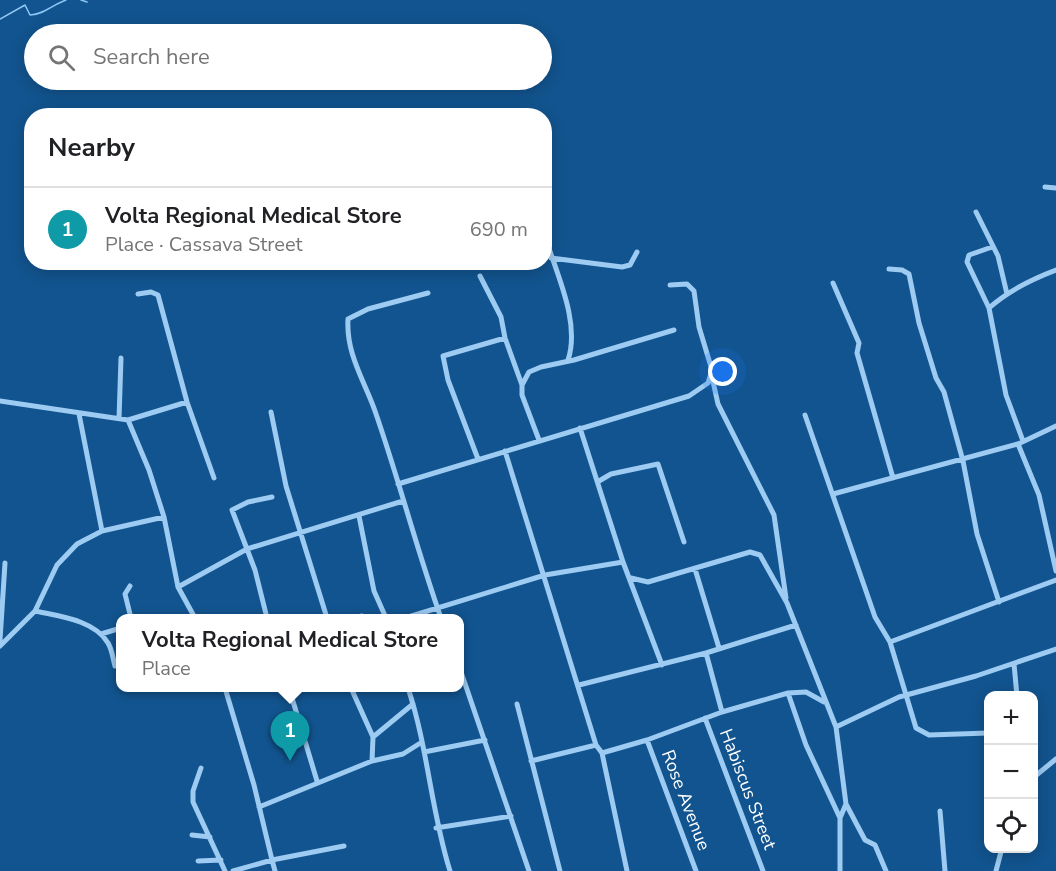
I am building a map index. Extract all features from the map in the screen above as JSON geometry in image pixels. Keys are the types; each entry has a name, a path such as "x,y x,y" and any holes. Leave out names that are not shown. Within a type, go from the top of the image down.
{"street":[{"path":"1045,187 1056,188"},
{"path":"976,212 998,256 1007,294"},
{"path":"992,247 969,255 967,262 989,308 1006,395 1039,495 1056,571"},
{"path":"552,258 622,267 630,265 637,252"},
{"path":"552,261 569,316 571,350 568,360"},
{"path":"889,268 902,270 909,274 919,323 936,378 944,392 963,460 977,534 999,602"},
{"path":"989,308 1007,294 1035,278 1056,270"},
{"path":"480,276 501,317 505,338 522,385 522,395 538,440"},
{"path":"833,283 859,343 857,353 893,478"},
{"path":"670,285 692,286 699,327 712,370 718,404 774,515 787,603"},
{"path":"138,294 152,292 158,295 187,402 214,478"},
{"path":"428,293 368,309 348,319 347,334 356,369 374,409 440,614"},
{"path":"522,385 529,372 674,330"},
{"path":"478,459 448,380 443,356 505,338"},
{"path":"119,419 121,358"},
{"path":"398,484 689,396 712,378"},
{"path":"0,401 128,420 187,402"},
{"path":"271,412 286,486 326,614"},
{"path":"79,414 102,531"},
{"path":"805,416 875,617 890,642 908,694 916,728 929,735 984,733"},
{"path":"128,420 149,470 164,516 178,587 193,614"},
{"path":"833,494 963,460 1020,442 1050,431 1056,426"},
{"path":"580,428 623,562 631,578 662,665"},
{"path":"506,451 596,745 602,753 627,871"},
{"path":"598,481 611,474 658,464 684,542"},
{"path":"266,614 247,549 232,510 248,502 272,498"},
{"path":"178,587 247,549 302,534 403,501"},
{"path":"0,646 35,611 57,566 69,550 86,537 102,531 164,516"},
{"path":"359,516 374,591 384,614"},
{"path":"631,578 648,582 756,552 787,603 824,702 836,727 846,804 865,840 875,845 886,871"},
{"path":"0,640 5,562"},
{"path":"420,614 545,575 623,562"},
{"path":"694,569 719,648"},
{"path":"890,642 1056,580"},
{"path":"130,586 125,594 130,614"},
{"path":"35,611 73,620 101,634 109,644 114,666"},
{"path":"579,685 706,653 796,625"},
{"path":"101,634 116,629"},
{"path":"836,727 855,716 908,694 1014,664 1056,649"},
{"path":"706,653 722,712"},
{"path":"1014,664 1017,691"},
{"path":"464,683 529,871"},
{"path":"226,692 275,871"},
{"path":"290,692 317,781"},
{"path":"353,692 373,737 372,761"},
{"path":"409,692 424,752 436,828 450,871"},
{"path":"602,753 647,740 722,712 789,693 806,692 824,702"},
{"path":"789,693 806,745 840,818"},
{"path":"373,737 413,704"},
{"path":"517,704 560,871"},
{"name":"Habiscus Street","path":"705,718 764,871"},
{"path":"424,752 485,740"},
{"name":"Rose Avenue","path":"647,740 696,871"},
{"path":"259,807 317,781 372,761 403,754 422,742"},
{"path":"531,761 596,745"},
{"path":"1038,774 1056,759"},
{"path":"201,768 193,791 193,802 225,871"},
{"path":"840,871 840,818 846,804"},
{"path":"940,811 945,871"},
{"path":"436,828 511,816"},
{"path":"192,835 210,837"},
{"path":"233,871 272,860 344,846"},
{"path":"996,871 1001,853"},
{"path":"198,861 221,860"}],"waterway":[{"path":"0,19 25,5 30,15 40,13 66,0"},
{"path":"81,0 87,2"}],"place":[{"name":"Volta Regional Medical Store","path":"290,761"}]}
